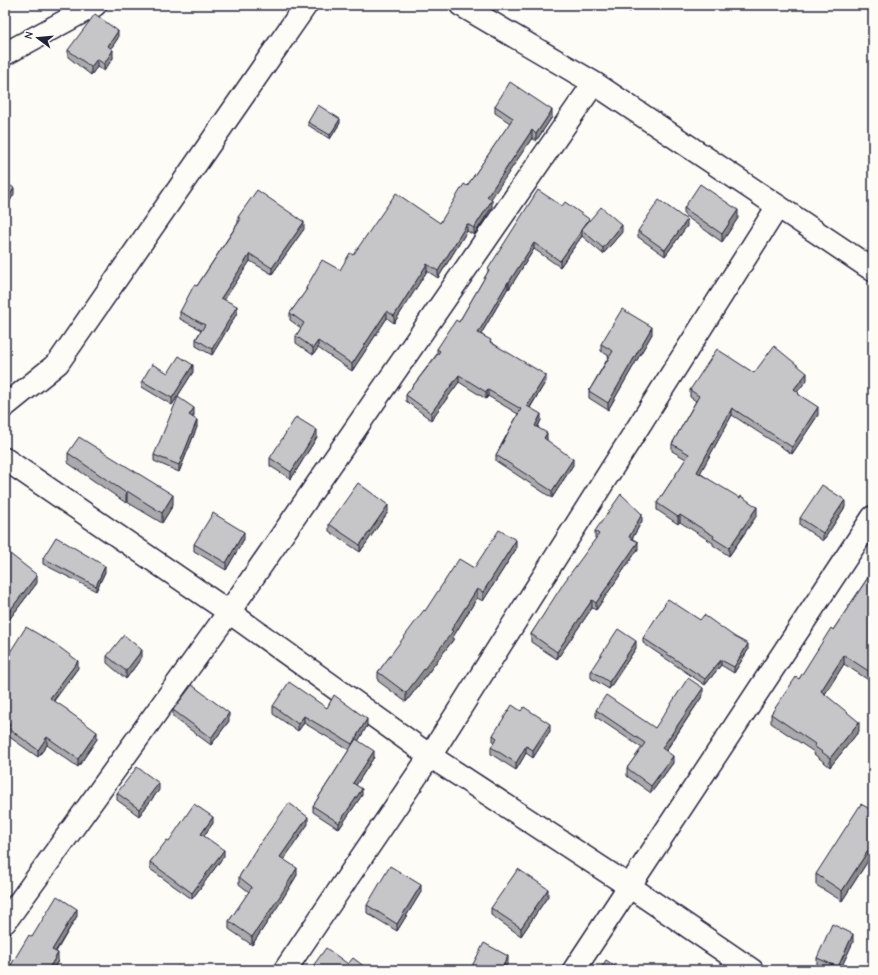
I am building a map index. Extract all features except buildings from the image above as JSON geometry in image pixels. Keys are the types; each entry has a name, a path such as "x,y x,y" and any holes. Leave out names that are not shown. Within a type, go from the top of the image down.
{"street":[{"path":"5,54 95,5"},
{"path":"5,406 58,363 306,5"},
{"path":"461,5 594,82 873,270"},
{"path":"5,922 229,612 594,82"},
{"path":"285,970 430,756 778,206"},
{"path":"5,459 229,612 430,756 629,886 752,970"},
{"path":"574,970 873,517"}]}
